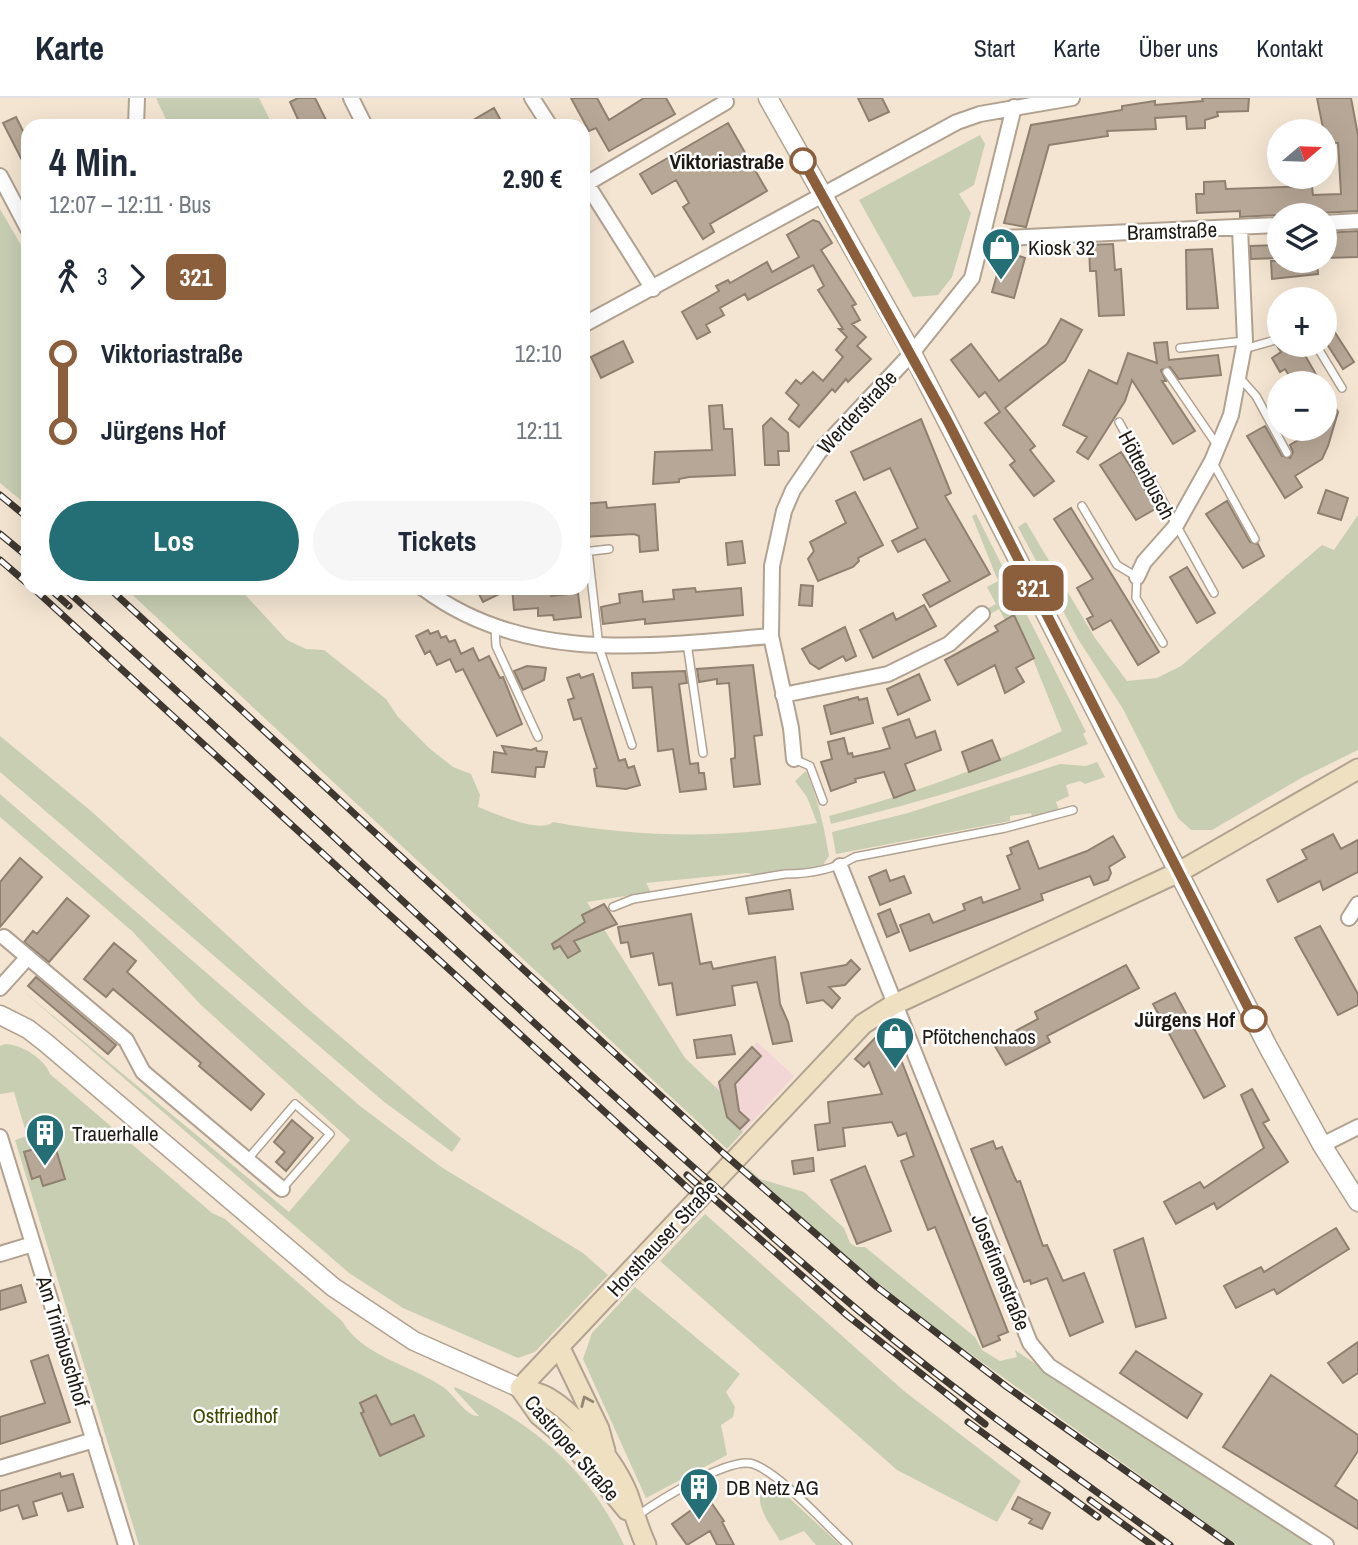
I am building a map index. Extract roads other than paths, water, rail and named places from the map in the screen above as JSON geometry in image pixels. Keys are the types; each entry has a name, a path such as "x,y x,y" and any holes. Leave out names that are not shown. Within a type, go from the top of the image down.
{"main road":[{"name":"Horsthauser Straße","path":"520,1388 863,1024 893,1005 1179,872 1358,769"},
{"path":"559,1346 599,1429 607,1458"},
{"name":"Castroper Straße","path":"520,1388 548,1397 559,1405 607,1458 628,1496 632,1516 646,1545"},
{"name":"Castroper Straße","path":"520,1388 540,1415 572,1442 617,1501 632,1516"}],"street":[{"path":"136,119 137,98"},
{"path":"351,98 362,119"},
{"path":"532,98 546,119"},
{"path":"768,98 912,353 1322,1145 1358,1202"},
{"path":"590,321 957,122 1015,103 1072,98"},
{"path":"590,178 726,102"},
{"name":"Werderstraße","path":"794,759 771,636 777,534 793,490 819,452 912,353 972,278 1015,103"},
{"path":"0,176 21,216"},
{"path":"590,189 653,289"},
{"path":"1337,222 1358,220"},
{"name":"Bramstraße","path":"982,239 1267,226"},
{"name":"Höttenbusch","path":"1137,577 1144,562 1175,527 1212,461 1231,415 1244,345 1240,228"},
{"path":"432,595 495,628 545,642 598,647 771,636"},
{"path":"783,695 855,682 898,670 949,644 982,614"},
{"name":"Josefinenstraße","path":"840,866 1009,1297 1030,1343 1049,1366 1326,1545"},
{"path":"1349,918 1358,904"},
{"path":"4,937 125,1040 143,1072 282,1189"},
{"path":"0,989 28,957"},
{"path":"0,1015 28,1029 46,1043 333,1287 414,1341 520,1388"},
{"path":"1322,1145 1358,1127"},
{"name":"Am Trimbuschhof","path":"0,1137 126,1545"},
{"path":"0,1254 33,1244"},
{"path":"0,1468 94,1440"}],"lane":[{"path":"1180,348 1244,345 1267,341"},
{"path":"1323,357 1342,388"},
{"path":"1167,372 1217,445"},
{"path":"1240,378 1256,396 1287,453"},
{"name":"Höttenbusch","path":"1119,422 1214,593"},
{"path":"1212,461 1255,539"},
{"path":"1082,506 1117,565 1137,577 1136,598 1163,643"},
{"path":"590,551 609,549"},
{"path":"590,583 598,647 632,745"},
{"path":"495,628 496,646 538,737"},
{"path":"687,643 703,754"},
{"path":"794,759 810,766 823,801"},
{"path":"613,907 633,899 785,874 806,874 840,866 855,857 1005,828 1073,810"},
{"path":"247,1160 295,1104 330,1134 282,1189"},
{"path":"632,1516 732,1464 752,1464 775,1478 848,1545"}],"railway":[{"path":"0,495 21,512"},
{"path":"0,534 21,551"},
{"path":"0,560 21,578"},
{"path":"41,595 691,1191"},
{"path":"57,595 69,606"},
{"path":"72,595 554,1041 752,1219 930,1369 1170,1545"},
{"path":"117,595 723,1153 877,1287 1007,1387 1231,1545"},
{"path":"687,1175 848,1316 985,1424"},
{"path":"968,1422 1098,1517"},
{"path":"1090,1500 1152,1545"}],"place":[{"name":"Viktoriastraße","path":"803,161"},
{"name":"Kiosk 32","path":"1001,281"},
{"name":"Jürgens Hof","path":"1254,1019"},
{"name":"Pfötchenchaos","path":"895,1070"},
{"name":"Trauerhalle","path":"45,1167"},
{"name":"DB Netz AG","path":"699,1521"}],"park label":[{"name":"Ostfriedhof","path":"235,1415"}]}
